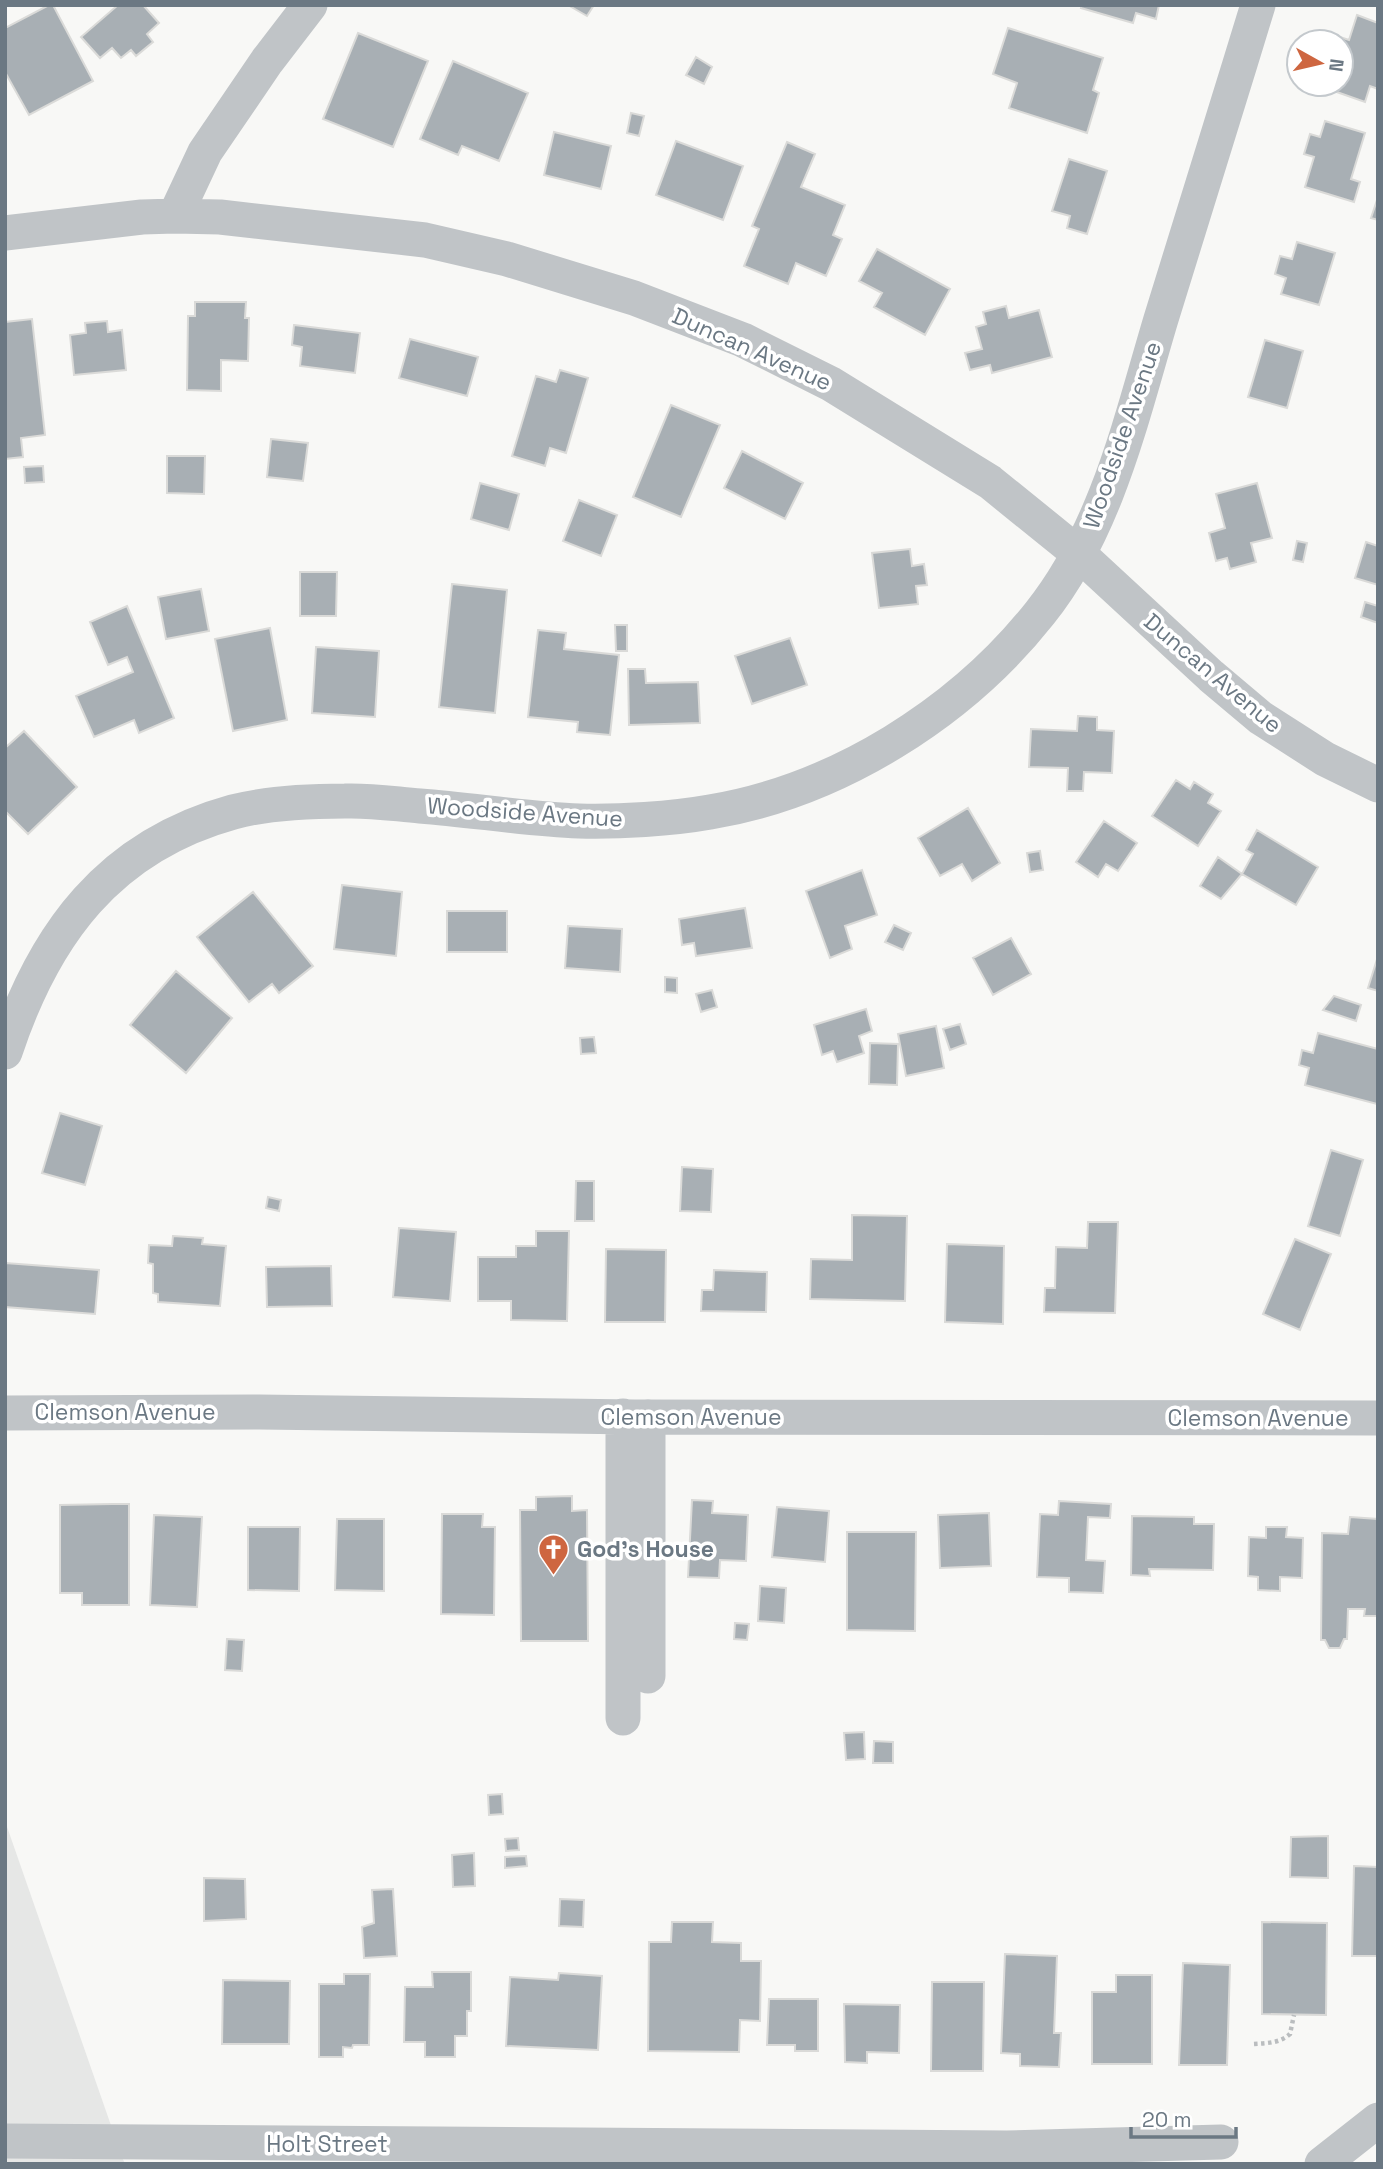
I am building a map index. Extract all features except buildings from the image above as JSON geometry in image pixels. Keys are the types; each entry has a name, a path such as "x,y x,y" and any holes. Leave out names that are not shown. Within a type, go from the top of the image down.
{"street":[{"path":"175,216 205,152 267,61 310,5"},
{"name":"Woodside Avenue","path":"5,1052 15,1021 62,930 96,889 115,871 160,841 184,829 235,811 349,800 557,819 625,820 710,813 779,796 844,770 875,753 950,702 1002,657 1042,610 1079,554 1097,519 1118,460 1258,5"},
{"name":"Duncan Avenue","path":"5,233 142,217 175,216 220,217 425,240 507,258 634,298 743,340 831,384 990,482 1079,554 1211,676 1261,718 1325,760 1378,785"},
{"name":"Clemson Avenue","path":"5,1413 1378,1418"},
{"path":"635,1417 635,1718"},
{"path":"1322,2164 1378,2120"},
{"name":"Holt Street","path":"5,2141 966,2148 1075,2155 1221,2142"}],"path":[{"path":"1254,2044 1273,2043 1290,2034 1294,2015"}],"shaded area":[{"path":"5,1821 122,2157 125,2164 5,2164"}],"place":[{"name":"God's House","path":"554,1576"}]}
